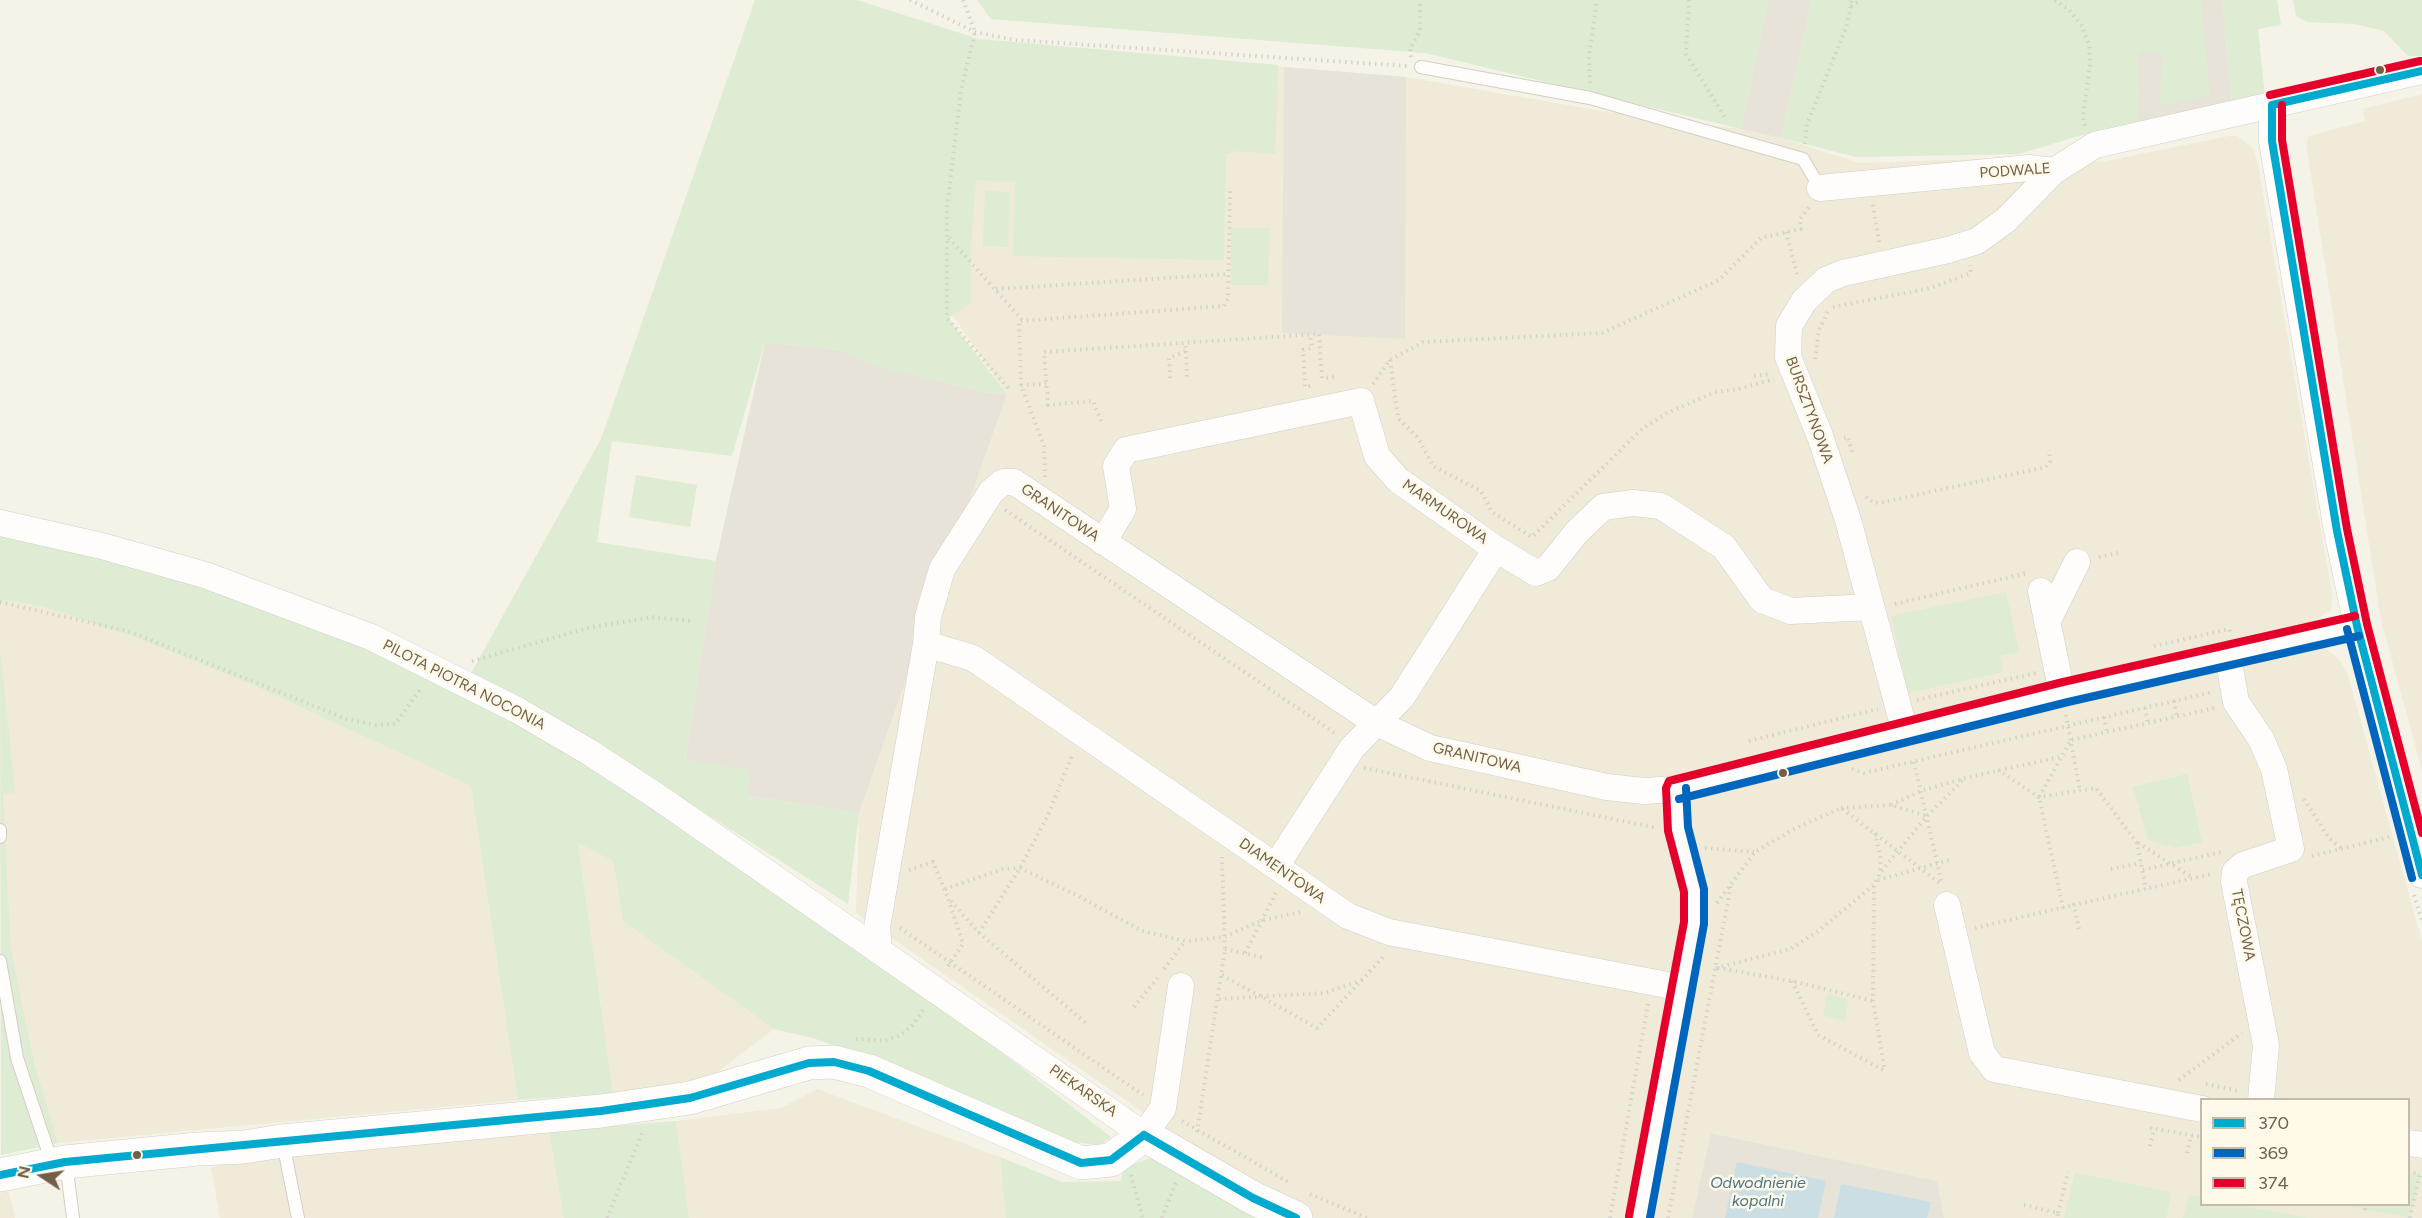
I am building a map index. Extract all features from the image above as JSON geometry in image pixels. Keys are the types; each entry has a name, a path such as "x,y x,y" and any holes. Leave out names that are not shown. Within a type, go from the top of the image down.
{"street":[{"name":"PODWALE","path":"1820,188 2029,168 2054,171 2095,145 2422,71"},
{"path":"2272,105 2272,141 2337,531 2357,626 2422,875"},
{"name":"BURSZTYNOWA","path":"1905,732 1897,704 1880,608 1820,436 1805,369 1788,357 1788,335 1794,316 1804,300 1826,280 1843,273 1948,250 1977,241 2006,220 2054,171"},
{"name":"MARMUROWA","path":"1103,542 1123,509 1116,466 1126,450 1360,401 1377,456 1398,480 1496,549 1402,697 1375,722 1339,742 1277,877"},
{"name":"GRANITOWA","path":"879,950 877,927 926,644 928,617 942,568 991,492 1003,482 1014,482 1375,722 1430,748 1607,787 1644,791 1676,789 2232,649 2357,626"},
{"path":"1496,549 1536,573 1548,568 1576,533 1603,507 1633,503 1660,506 1724,547 1762,600 1791,611 1880,608"},
{"name":"PILOTA PIOTRA NOCONIA","path":"0,523 102,546 205,575 371,637 437,669 518,710 589,752 879,950"},
{"path":"2047,622 2077,562"},
{"path":"2039,581 2062,693"},
{"name":"DIAMENTOWA","path":"926,644 973,658 1277,877 1348,916 1389,932 1683,988"},
{"name":"TĘCZOWA","path":"2232,649 2227,697 2236,702 2261,739 2274,769 2291,849 2243,865 2235,872 2234,882 2266,1045 2261,1097"},
{"path":"1639,1218 1694,922 1694,891 1678,829 1676,789"},
{"path":"1945,894 1982,1053 1994,1069 2200,1109"},
{"name":"PIEKARSKA","path":"879,950 1144,1135 1191,1145 1253,1198 1299,1204"},
{"path":"0,1175 59,1163 198,1149 244,1148 282,1141 601,1111 690,1098 798,1066 834,1062 869,1071 1081,1163 1111,1160 1144,1135 1163,1108 1181,986"}],"lane":[{"path":"1421,68 1590,98 1803,159 1820,188"},
{"path":"0,830 0,837"},
{"path":"0,961 16,1058 59,1163 73,1218"},
{"path":"282,1141 298,1218"}],"path":[{"path":"910,0 975,32 1015,40 1412,67 1410,48 1420,31 1420,0"},
{"path":"963,0 975,32 960,90 946,208 949,237 947,318 1010,390"},
{"path":"1590,98 1589,57 1596,0"},
{"path":"1689,0 1686,54 1739,141"},
{"path":"1803,159 1808,124 1846,28 1852,0"},
{"path":"1851,6 1861,0"},
{"path":"2055,0 2069,10 2082,26 2089,45 2090,65 2083,117 2087,134 2095,145"},
{"path":"1047,504 1044,446 1021,385 1019,321 1224,306 1228,303 1230,191"},
{"path":"1801,229 1761,238 1719,280 1602,333 1423,342 1390,360 1398,418 1418,438 1433,466 1481,491 1492,512 1532,537 1642,429 1667,413 1715,392 1805,369 1830,307 1931,288 1971,273"},
{"path":"1786,232 1804,300"},
{"path":"949,237 1023,321"},
{"path":"996,289 1228,274"},
{"path":"1101,421 1093,401 1048,405 1044,352 1319,334 1322,378 1335,377"},
{"path":"1310,335 1312,348 1300,350 1305,387 1315,386"},
{"path":"1185,343 1188,373"},
{"path":"1170,378 1167,358 1186,351"},
{"path":"1021,385 1046,384"},
{"path":"1836,437 1841,439 1848,437 1854,458"},
{"path":"1862,490 1867,499 1874,503 1883,502 2046,467 2050,462 2049,450"},
{"path":"1001,507 1090,565 1339,742 1361,754 1354,766 1664,829 1678,829"},
{"path":"1880,608 1896,603 2039,581"},
{"path":"0,602 131,632 346,719 376,725 396,724 415,695 437,669 588,628 652,617 693,621"},
{"path":"2148,647 2229,628 2232,649"},
{"path":"1749,741 1897,704 2057,668"},
{"path":"1840,771 1851,768 1864,773 2174,701 2227,697"},
{"path":"2063,908 2039,797 2071,740 2177,717 2227,697"},
{"path":"2174,701 2177,717"},
{"path":"2145,708 2148,723"},
{"path":"2104,717 2107,732"},
{"path":"2068,725 2080,790"},
{"path":"979,933 1020,868 1048,815 1074,750"},
{"path":"1891,805 1921,791 1965,777 2061,757"},
{"path":"1914,762 1945,894"},
{"path":"1998,770 2039,797 2096,788 2137,843 2193,878"},
{"path":"1880,873 1927,816 1965,777"},
{"path":"2301,796 2329,838 2342,848"},
{"path":"1713,908 1755,852 1796,828 1841,808 1891,805 1927,816"},
{"path":"1841,808 1875,831 1921,868 1945,894"},
{"path":"1716,968 1790,949 1817,932 1874,885 1880,873 1881,860 1875,831"},
{"path":"2308,856 2398,834"},
{"path":"2137,843 2146,889"},
{"path":"1162,1218 1191,1145 1222,975 1225,949 1221,847"},
{"path":"1696,847 1755,852"},
{"path":"2143,870 2230,850"},
{"path":"1878,880 1949,860"},
{"path":"899,874 933,862 945,889 963,944 950,963"},
{"path":"2111,869 2141,863"},
{"path":"945,889 1003,869 1020,868 1142,931 1171,940 1223,938 1263,920 1303,911"},
{"path":"1965,930 2212,874"},
{"path":"1245,953 1263,920 1277,877"},
{"path":"1668,1218 1731,885"},
{"path":"1792,981 1818,1035 1885,1071 1873,1001 1874,885"},
{"path":"948,898 979,933 1086,1023"},
{"path":"2074,905 2079,929"},
{"path":"897,926 1163,1108 1191,1145 1293,1185"},
{"path":"1222,975 1317,1028 1391,948"},
{"path":"1225,949 1265,958"},
{"path":"1716,968 1792,981 1873,1001"},
{"path":"1218,999 1325,993 1365,978"},
{"path":"1610,1218 1653,983"},
{"path":"2180,1080 2242,1032"},
{"path":"2168,1077 2191,1082"},
{"path":"2202,1084 2261,1097"},
{"path":"607,1218 644,1126"},
{"path":"2150,1146 2152,1128 2200,1137"},
{"path":"2187,1153 2191,1135"},
{"path":"2024,1205 2058,1216 2068,1172"},
{"path":"2410,1218 2421,1174"},
{"path":"1299,1204 1367,1218"}],"shaded area":[{"path":"1768,0 1812,0 1781,138 1741,129"},
{"path":"2139,0 2222,0 2232,104 2137,124"},
{"path":"961,41 1406,77 1602,111 1741,129 1781,138 1860,163 2035,157 2101,162 2237,136 2254,150 2258,165 2332,594 2331,610 2311,623 2327,650 2338,658 2347,672 2422,942 2422,1218 1944,1218 1937,1181 1712,1133 1692,1218 1314,1218 1268,1199 856,913 859,813 1007,394 939,296"},
{"path":"1284,67 1406,77 1405,339 1282,333"},
{"path":"2422,94 2422,770 2381,620 2306,144 2309,136 2365,121 2363,109"},
{"path":"765,342 839,350 879,367 983,392 1007,394 859,813 748,796 685,761 716,560"},
{"path":"0,600 40,606 131,636 253,685 471,786 518,1100 58,1143 34,1062 11,948 3,793 14,792 0,647"},
{"path":"578,843 613,861 623,921 774,1029 708,1079 613,1093"},
{"path":"817,1089 1000,1157 1006,1218 689,1218 676,1121 781,1108"},
{"path":"549,1130 564,1218 220,1218 211,1168 233,1160"},
{"path":"1711,1133 1937,1181 1944,1218 1692,1218"},
{"path":"9,1191 15,1218 0,1218 0,1193"}],"green space":[{"path":"755,0 857,0 979,39 1278,65 1275,154 1237,151 1226,154 1224,260 1013,256 1015,182 976,180 971,244 971,303 948,318 1007,394 983,392 878,367 839,350 765,342 732,456 612,441 597,542 716,561 685,760 750,770 748,796 859,813 848,904 661,785 470,675 601,439"},
{"path":"977,0 1768,0 1741,129 1425,53 991,19"},
{"path":"1812,0 2201,0 2210,95 2159,106 2163,53 2138,52 2137,124 2102,129 2019,154 1856,157 1781,138"},
{"path":"2222,0 2277,0 2281,25 2258,29 2265,97 2232,104"},
{"path":"2293,0 2422,0 2422,56 2408,56 2384,31 2354,24 2307,22 2296,16"},
{"path":"985,191 1010,192 1008,247 983,246"},
{"path":"1231,228 1269,228 1268,285 1231,285"},
{"path":"636,475 697,485 690,527 629,517"},
{"path":"0,533 149,568 359,642 511,717 642,799 943,1007 1111,1137 1101,1145 1060,1141 926,1080 813,1038 774,1029 623,921 613,861 578,843 613,1093 518,1100 471,786 253,685 131,636 40,606 0,600"},
{"path":"2006,592 2019,652 2000,656 2003,672 1908,693 1891,616"},
{"path":"0,647 15,792 3,794 11,948 34,1062 58,1143 1,1155"},
{"path":"2187,774 2202,842 2175,848 2148,840 2133,787"},
{"path":"1827,994 1848,999 1845,1021 1823,1015"},
{"path":"676,1121 689,1218 564,1218 549,1131"},
{"path":"1000,1157 1062,1182 1121,1181 1123,1168 1150,1158 1171,1164 1271,1218 1006,1218"},
{"path":"2410,1172 2420,1174 2410,1218 2348,1206 2410,1206"},
{"path":"2075,1173 2171,1192 2166,1218 2064,1218"},
{"path":"2189,1195 2200,1197 2200,1206 2243,1206 2307,1218 2183,1218"}],"water":[{"name":"Odwodnienie kopalni","path":"1737,1162 1826,1181 1818,1218 1725,1218"},
{"name":"Odwodnienie kopalni","path":"1841,1184 1931,1202 1927,1218 1834,1218"}],"transit line":[{"name":"374","path":"2270,95 2420,61"},
{"name":"370","path":"2422,71 2272,105 2272,141 2337,531 2357,626 2422,875"},
{"name":"374","path":"2282,105 2282,140 2347,529 2367,624 2422,833"},
{"name":"374","path":"1629,1216 1684,922 1684,892 1668,831 1666,788 1669,781 2063,682 2355,616"},
{"name":"369","path":"2347,629 2412,878"},
{"name":"369","path":"1679,799 2068,702 2359,636"},
{"name":"369","path":"1650,1218 1704,924 1704,889 1688,827 1686,788"},
{"name":"370","path":"0,1175 65,1162 601,1111 690,1098 809,1063 834,1062 869,1071 1081,1163 1111,1160 1144,1135"},
{"name":"370","path":"1144,1135 1253,1198 1296,1218"}]}
